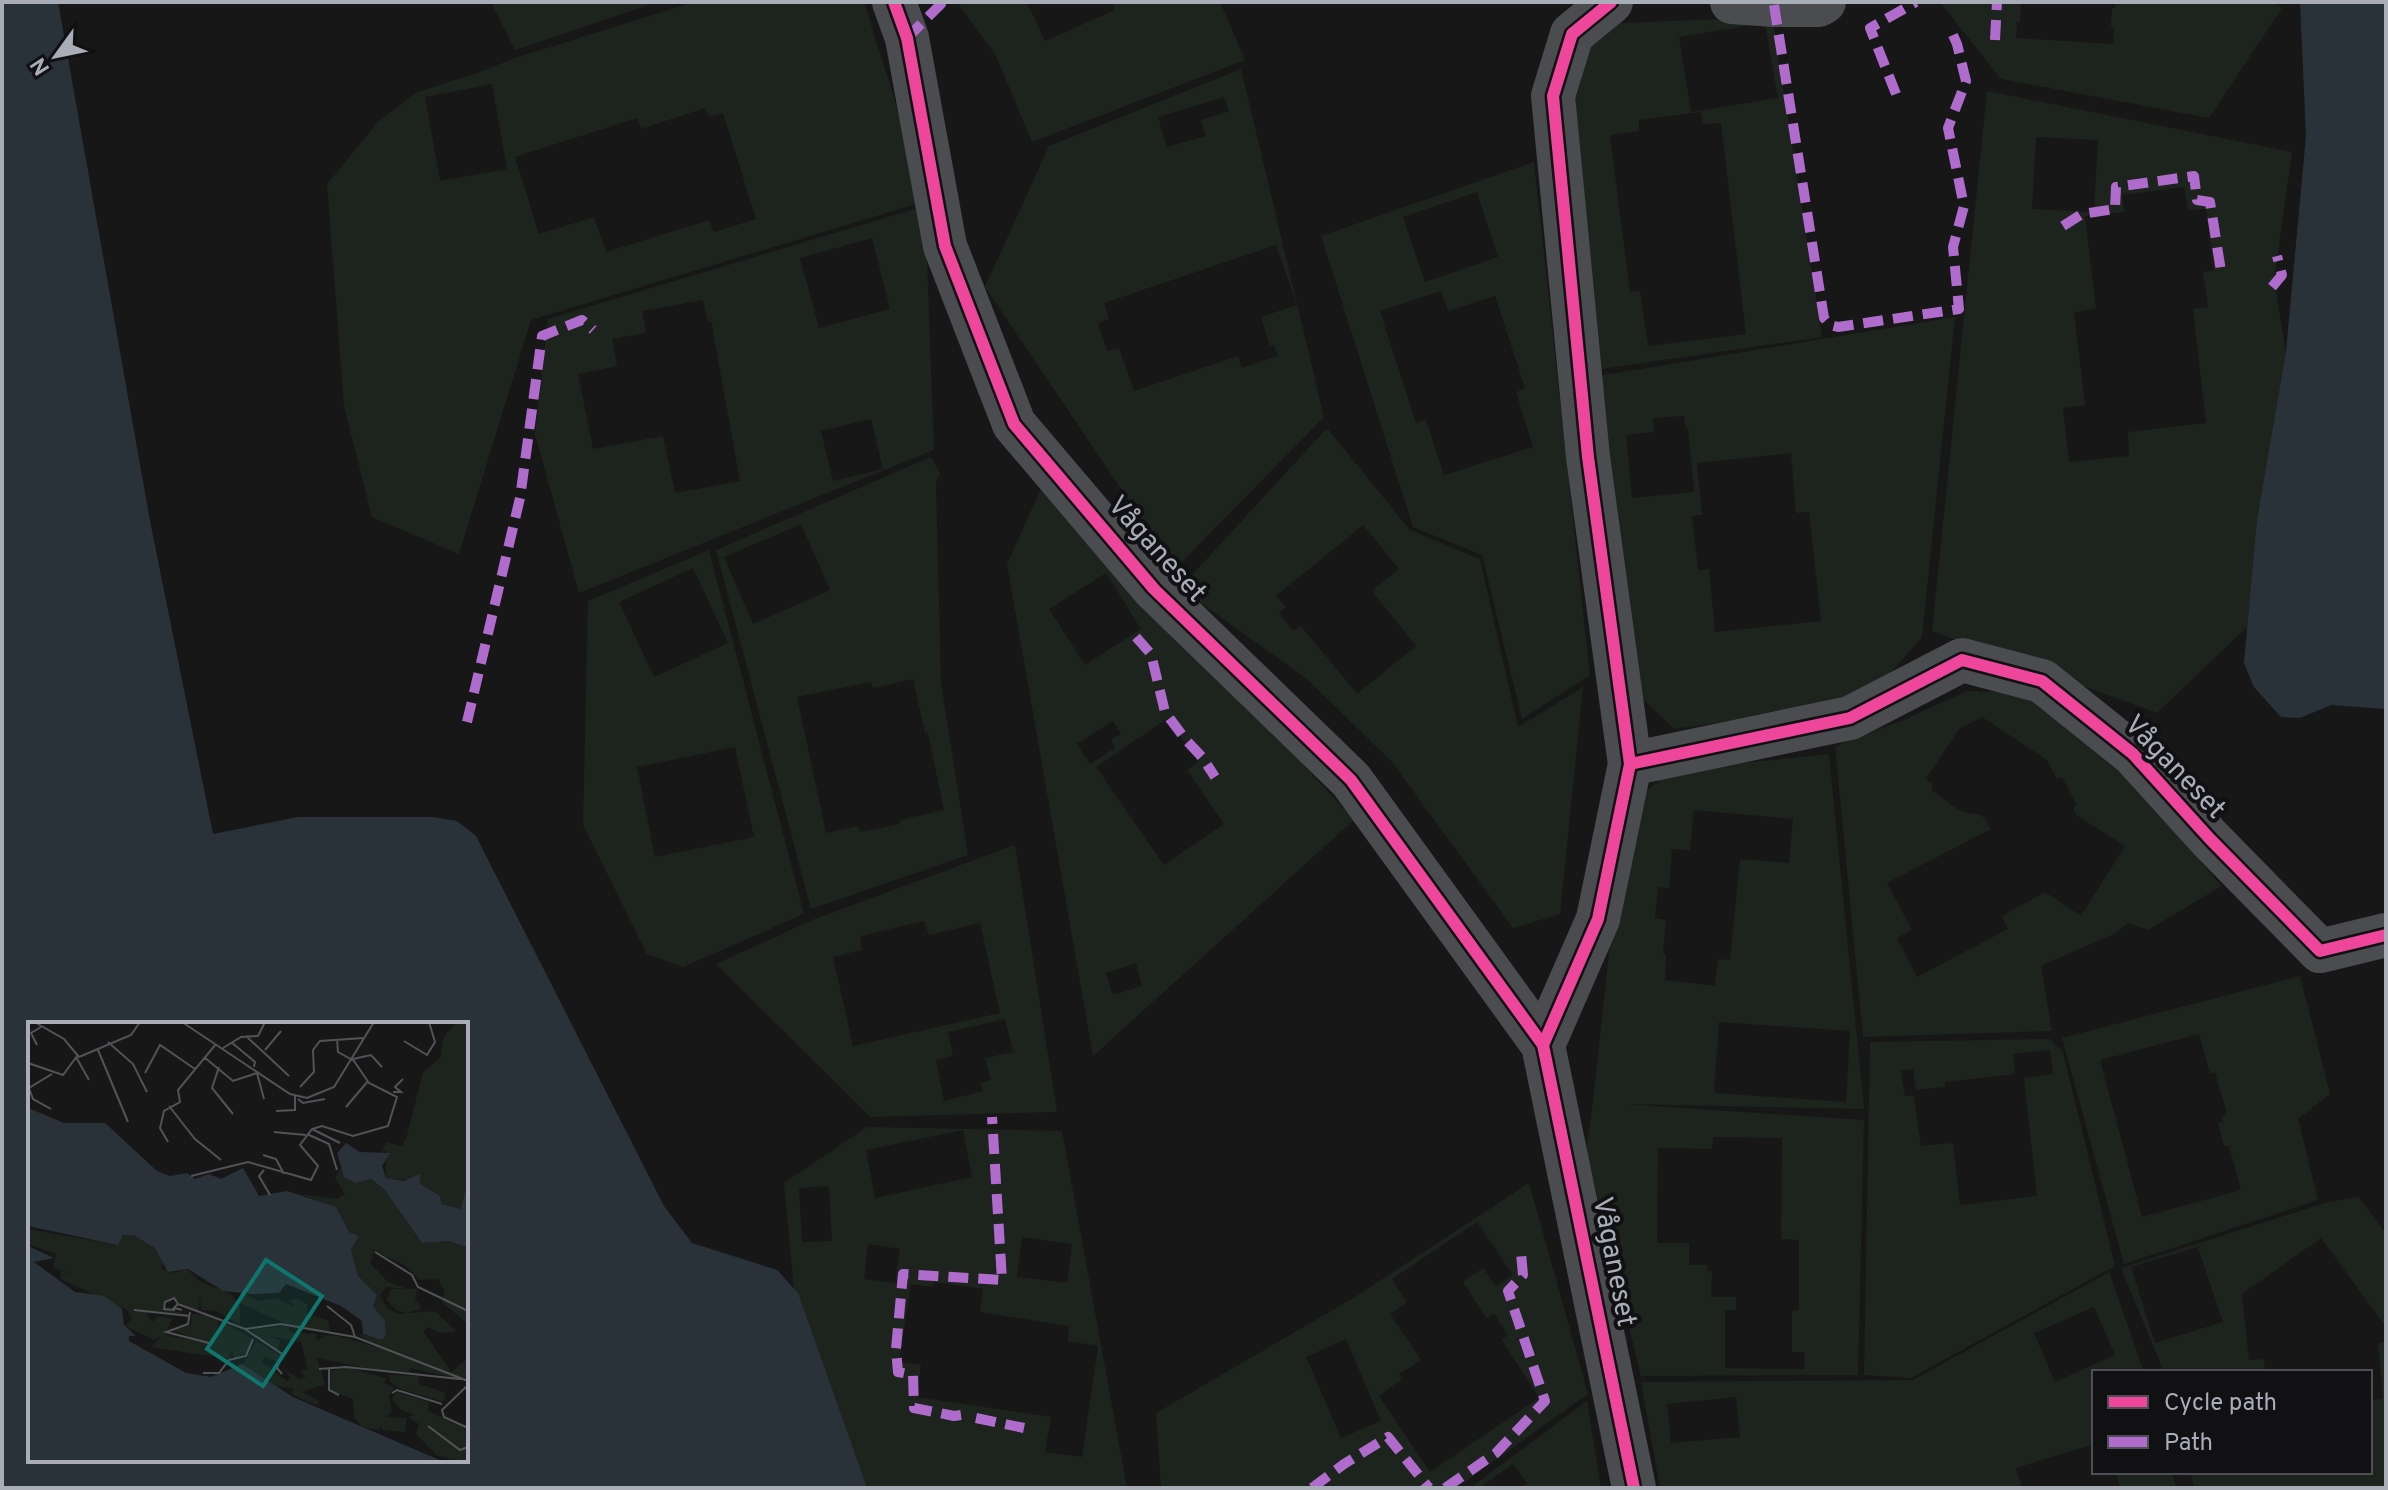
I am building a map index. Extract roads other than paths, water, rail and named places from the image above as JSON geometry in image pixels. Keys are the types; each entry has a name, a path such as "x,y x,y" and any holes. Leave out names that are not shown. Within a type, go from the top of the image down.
{"street":[{"name":"Våganeset","path":"894,2 907,38 945,246 1014,424 1154,589 1351,780 1543,1045 1634,1488"},
{"path":"1543,1045 1598,919 1630,764 1588,457 1553,96 1572,34 1611,2"},
{"path":"1732,2 1774,5 1819,5 1824,2"},
{"name":"Våganeset","path":"1630,764 1850,718 1962,660 2042,681 2133,754 2210,839 2320,951 2386,935"}]}
